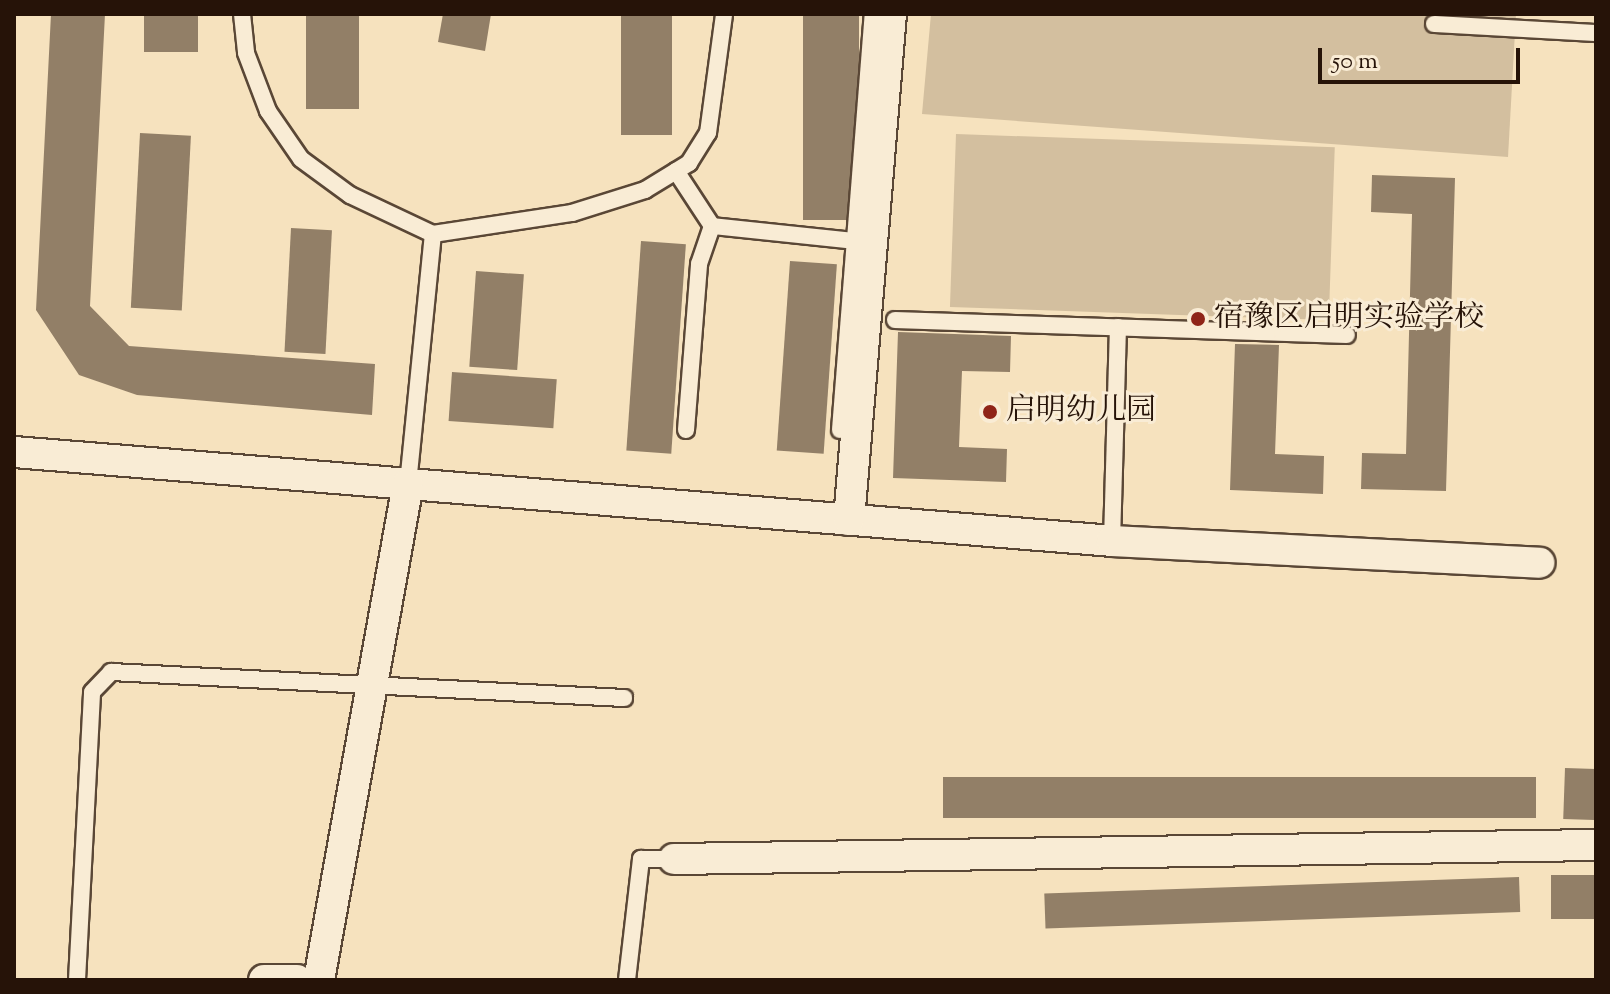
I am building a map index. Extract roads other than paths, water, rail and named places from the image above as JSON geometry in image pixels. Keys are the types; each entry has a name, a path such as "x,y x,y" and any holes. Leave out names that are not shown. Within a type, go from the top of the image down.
{"street":[{"path":"849,520 891,14"},
{"path":"14,452 1112,541 1539,563"},
{"path":"319,980 408,484"},
{"path":"674,859 1596,845"},
{"path":"264,980 297,980"}],"lane":[{"path":"242,14 246,53 268,111 301,159 350,195 433,234 572,213 645,190 676,171 708,133 724,14"},
{"path":"840,430 873,14"},
{"path":"1434,24 1596,33"},
{"path":"676,171 712,226"},
{"path":"712,226 855,241"},
{"path":"686,430 699,264 712,226"},
{"path":"408,484 433,234"},
{"path":"895,320 1347,335"},
{"path":"1112,541 1118,327"},
{"path":"77,980 92,692 111,672 624,698"},
{"path":"627,980 641,859 674,859"}],"place":[{"name":"宿豫区启明实验学校","path":"1198,319"},
{"name":"启明幼儿园","path":"990,412"}]}
